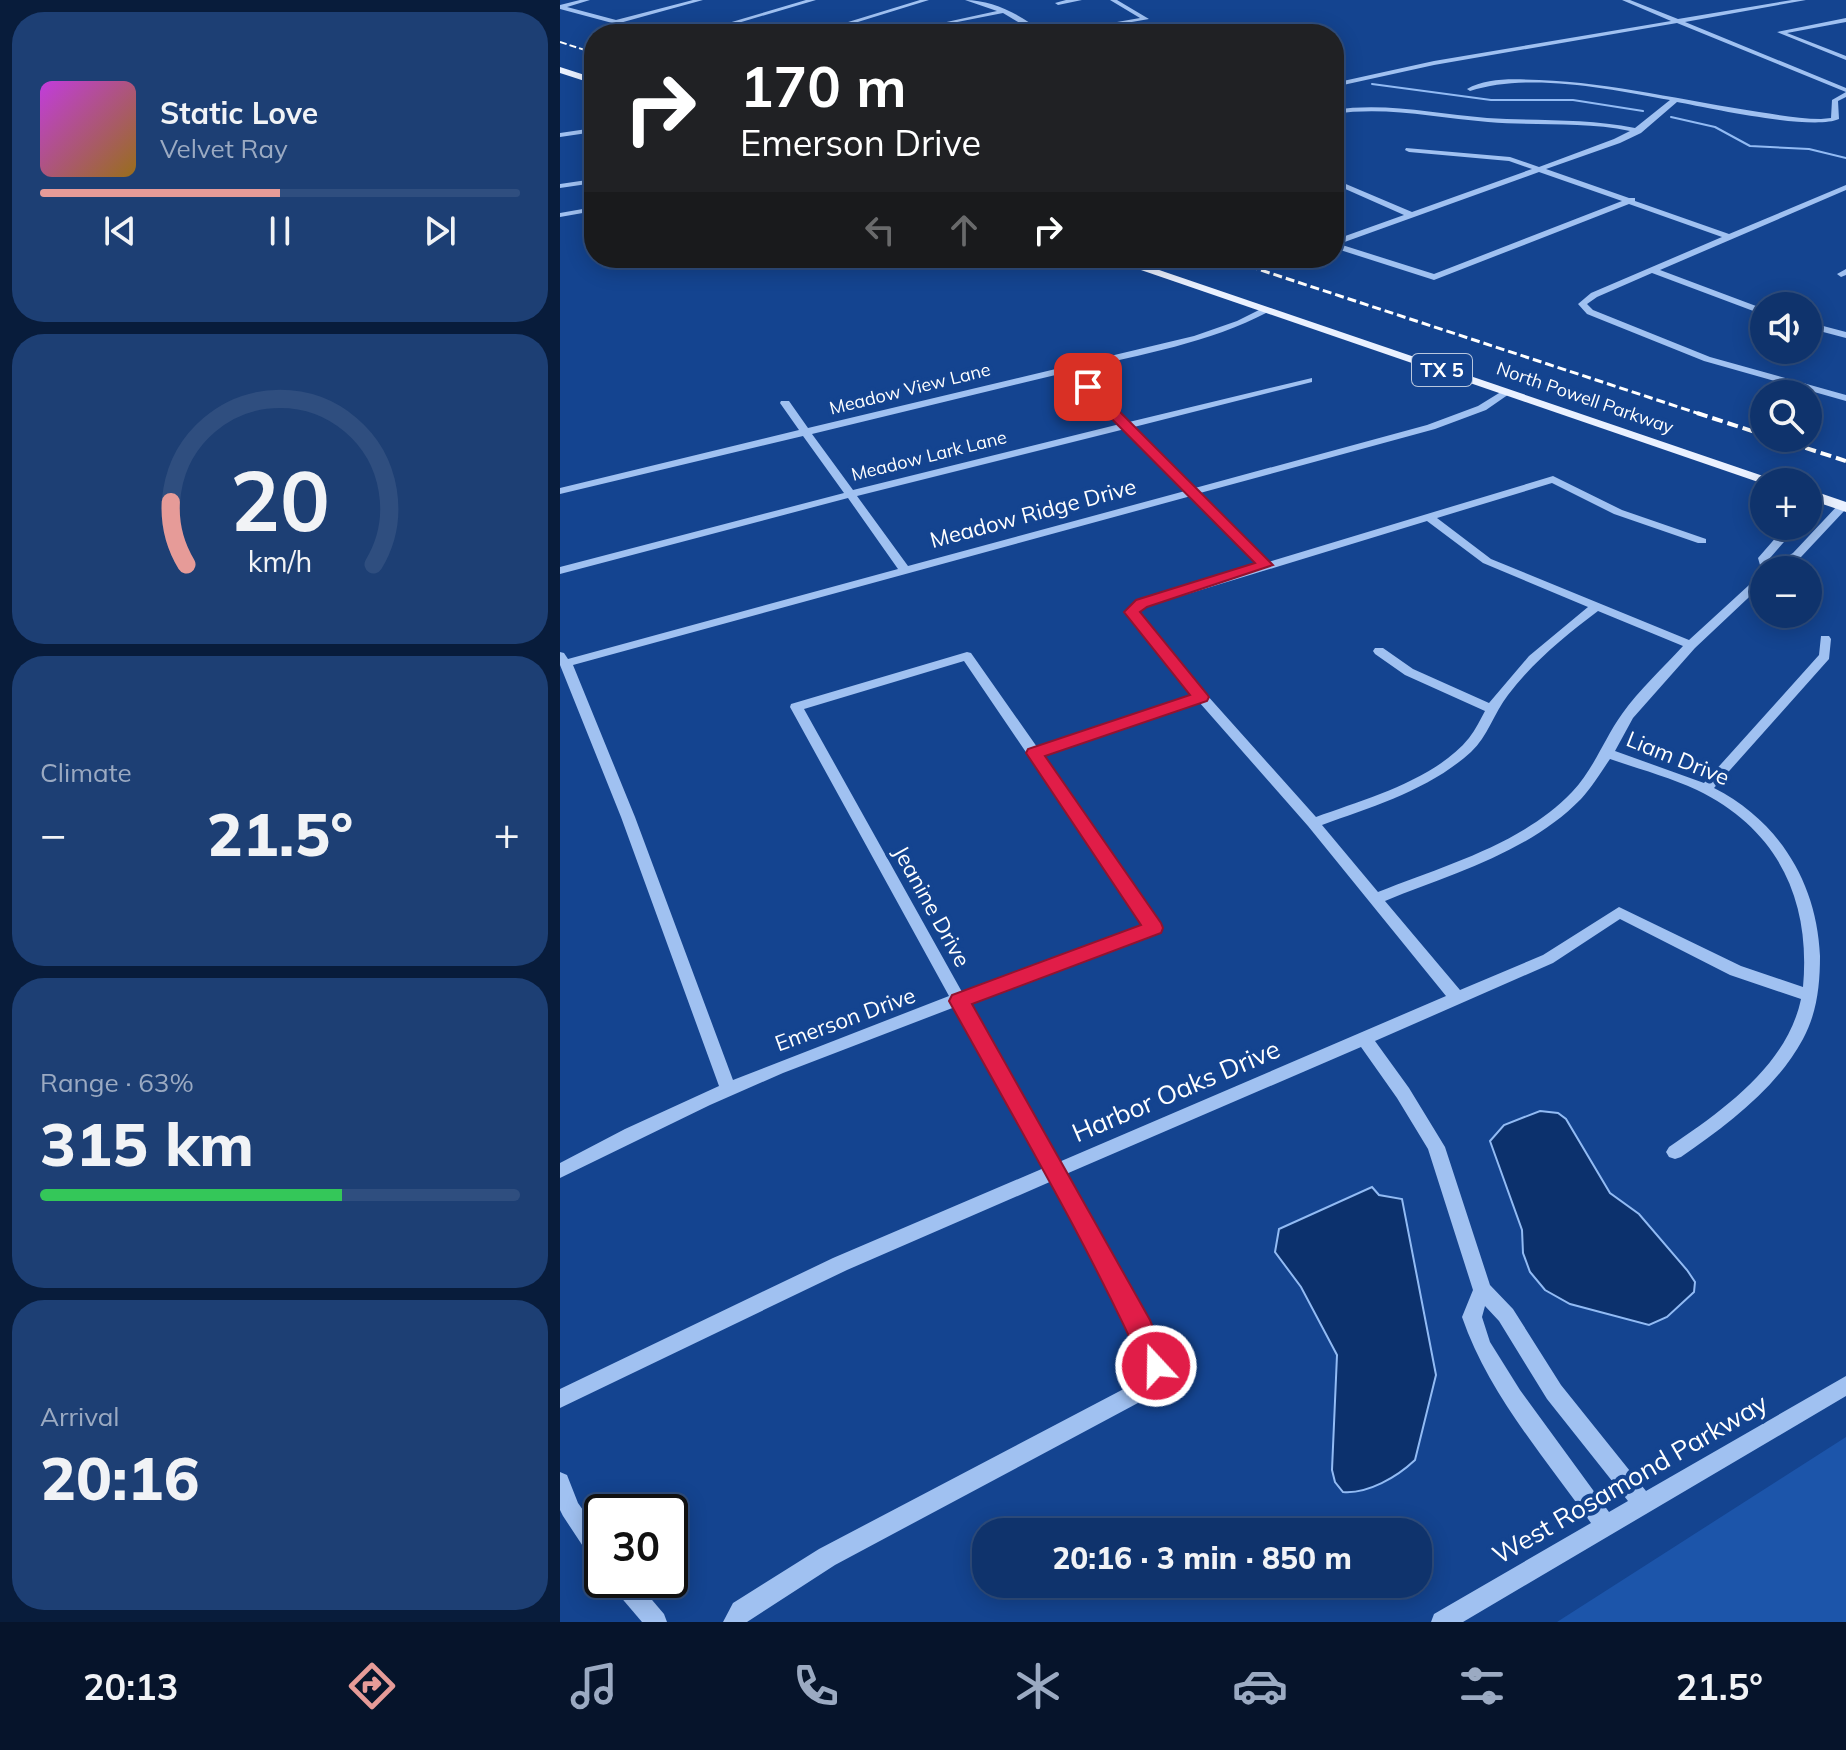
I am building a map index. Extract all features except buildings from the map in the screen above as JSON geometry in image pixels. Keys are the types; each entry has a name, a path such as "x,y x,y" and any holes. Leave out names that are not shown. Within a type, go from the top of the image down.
{"main road":[{"path":"560,70 584,78"},
{"name":"North Powell Parkway","path":"1141,268 1750,474"},
{"path":"1822,502 1845,506"}],"street":[{"path":"560,7 587,0"},
{"path":"560,7 616,22 700,0"},
{"path":"729,24 813,0"},
{"path":"846,24 926,0"},
{"path":"968,0 1004,11 1025,24"},
{"path":"1058,3 1079,0"},
{"path":"1113,0 1146,19 1114,24"},
{"path":"1625,0 1846,92"},
{"path":"1344,83 1443,61 1803,0"},
{"path":"944,24 1004,11"},
{"path":"1846,20 1780,32 1846,58"},
{"path":"1470,89 1496,83 1577,83 1764,114 1830,121 1835,119 1835,100 1846,92"},
{"path":"1344,240 1638,131 1676,99"},
{"path":"1344,111 1388,106 1487,120 1571,120 1638,131"},
{"path":"560,135 584,133"},
{"path":"1409,150 1500,157 1632,200 1730,237"},
{"path":"560,186 584,182"},
{"path":"1344,185 1411,215"},
{"path":"1846,187 1594,295 1583,302 1582,307 1707,359 1846,398"},
{"path":"1344,247 1434,277 1632,200"},
{"path":"560,215 584,211"},
{"path":"1652,270 1750,307"},
{"name":"Meadow View Lane","path":"560,491 1220,331 1265,310"},
{"path":"1822,329 1846,335"},
{"path":"1069,367 1265,565"},
{"name":"Meadow Lark Lane","path":"560,571 852,494 1309,380"},
{"name":"Meadow Ridge Drive","path":"563,659 1431,427 1482,408 1507,392"},
{"path":"785,403 904,569"},
{"path":"1456,997 1313,823 1201,697 1132,612 1141,604 1553,479 1618,512 1702,541"},
{"path":"1795,556 1845,506"},
{"path":"1429,517 1487,561 1691,645"},
{"path":"1766,556 1780,540"},
{"path":"1375,899 1495,851 1543,825 1578,794 1607,753 1627,716 1691,645 1750,590"},
{"path":"1313,823 1409,786 1470,746 1492,709 1555,636 1595,607"},
{"path":"1706,789 1825,656 1825,639"},
{"path":"1379,651 1409,672 1492,709"},
{"name":"Jeanine Drive","path":"734,1622 741,1611 827,1557 1144,1389 1156,1366 1141,1328 796,707 967,656 1034,753"},
{"path":"563,659 576,681 582,708 606,762 682,974 728,1089"},
{"path":"1034,753 1201,697"},
{"name":"Emerson Drive","path":"560,1171 757,1075 1154,928 1034,753"},
{"name":"Liam Drive","path":"1607,753 1706,789 1751,818 1788,860 1802,889 1813,932 1810,995 1806,1014 1792,1044 1757,1088 1722,1120 1675,1152"},
{"name":"Harbor Oaks Drive","path":"560,1399 840,1264 1548,959 1619,912 1697,954 1772,986 1810,995"},
{"path":"1364,1038 1436,1147 1482,1290 1506,1315 1554,1392 1644,1504"},
{"path":"1482,1290 1472,1317 1482,1346 1513,1397 1606,1526"},
{"name":"West Rosamond Parkway","path":"1442,1622 1846,1385"},
{"path":"560,1482 570,1509 584,1529"},
{"path":"636,1598 656,1622"}],"shaded area":[{"path":"1540,1111 1558,1113 1566,1119 1610,1193 1639,1214 1695,1282 1694,1292 1667,1317 1649,1325 1570,1304 1545,1290 1530,1272 1523,1253 1522,1230 1490,1141 1504,1125"},
{"path":"1372,1187 1379,1195 1402,1199 1436,1375 1415,1460 1382,1483 1343,1492 1335,1482 1332,1470 1337,1355 1301,1287 1275,1252 1279,1229"},
{"path":"1846,1437 1846,1622 1557,1622"}],"waterway":[{"path":"1372,84 1491,100 1573,100 1643,111"},
{"path":"1671,117 1715,127 1750,146 1809,149 1846,158"}],"railway":[{"path":"560,42 584,50"},
{"path":"1255,268 1703,415"},
{"path":"1697,413 1750,430"},
{"path":"1818,452 1846,461"}],"route":[{"path":"1088,387 1265,565 1141,604 1132,612 1201,697 1034,753 1154,928 960,1001 1109,1268 1141,1328 1156,1366"}]}
